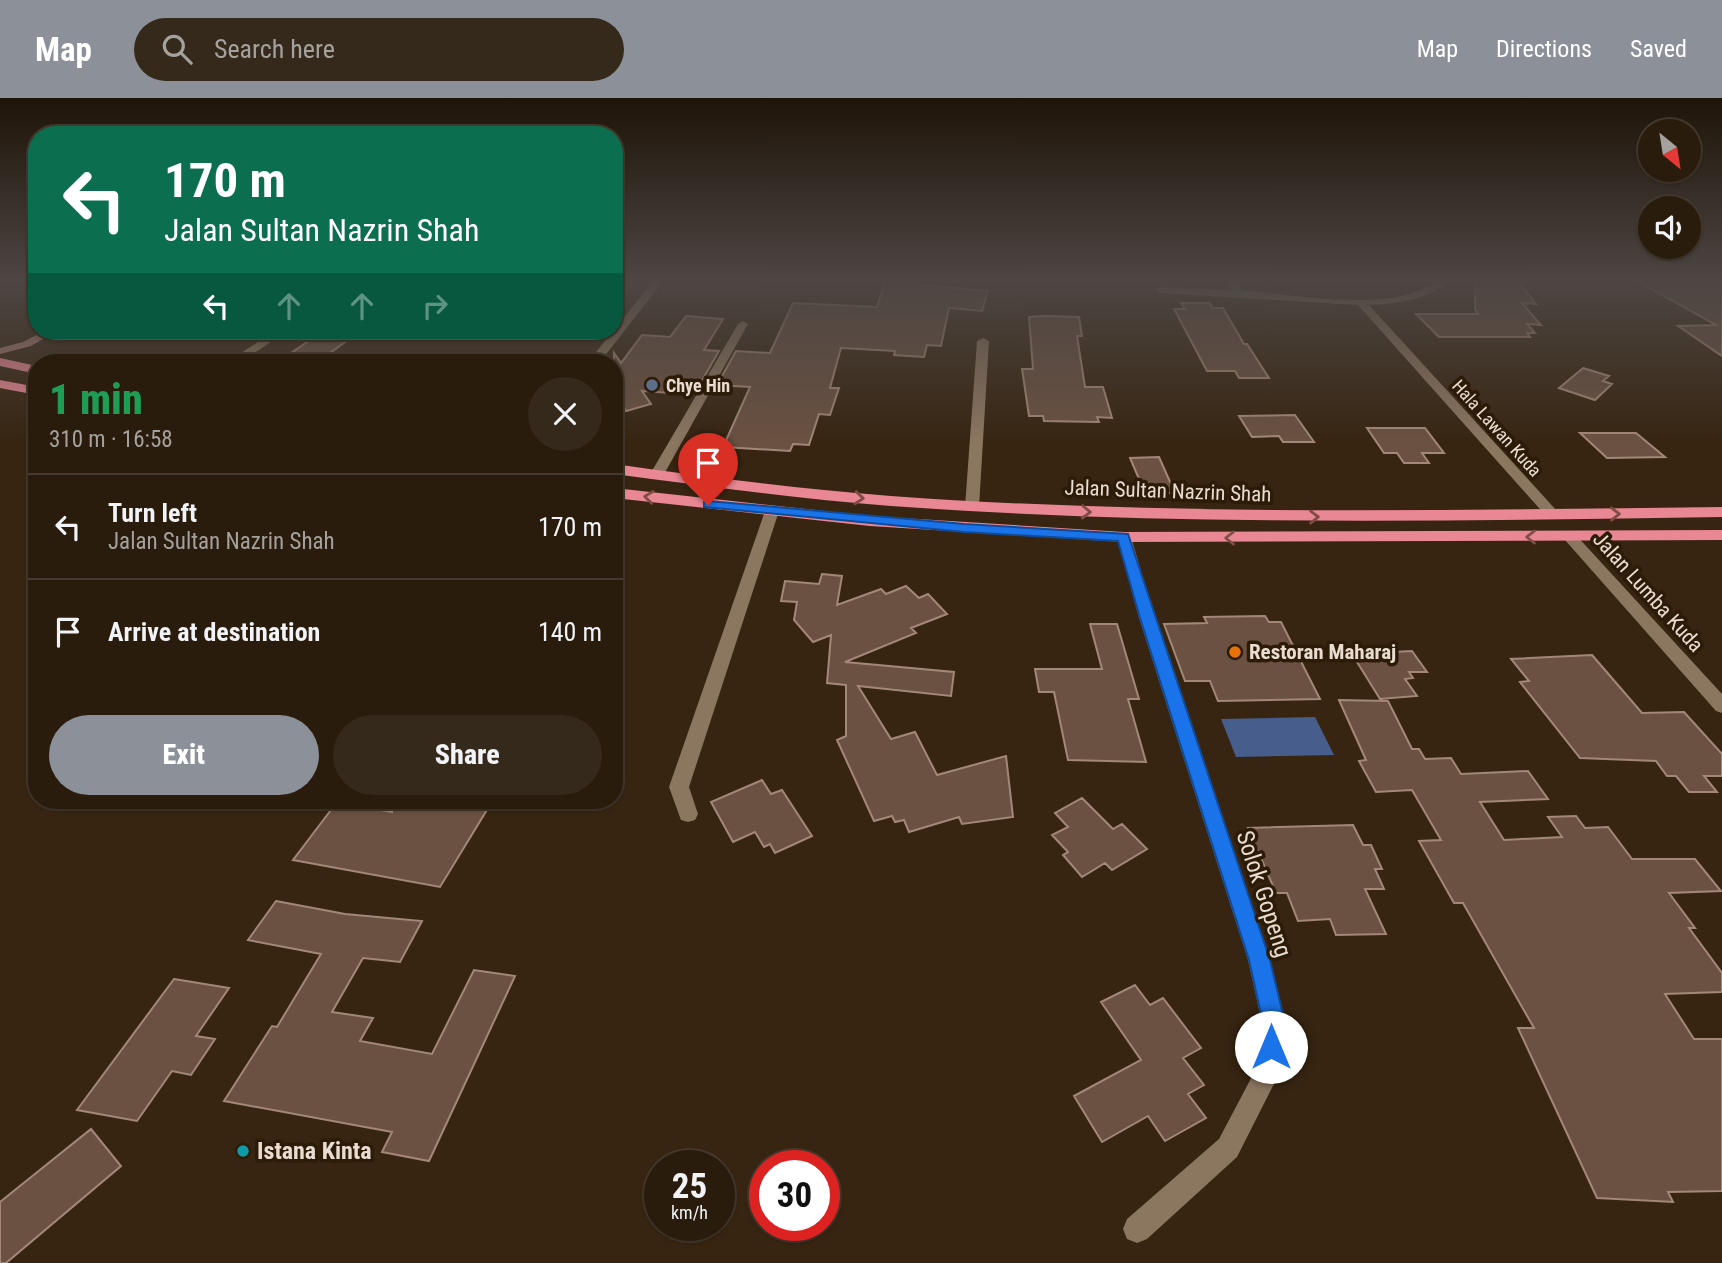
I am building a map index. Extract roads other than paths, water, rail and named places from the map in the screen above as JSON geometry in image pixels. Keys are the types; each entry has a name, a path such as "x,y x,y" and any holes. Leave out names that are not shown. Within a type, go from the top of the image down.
{"highway":[{"path":"6,363 28,368"},
{"path":"0,384 28,389"},
{"name":"Jalan Sultan Nazrin Shah","path":"623,470 763,489 972,508 1258,517 1722,512"},
{"name":"Jalan Sultan Nazrin Shah","path":"623,494 970,529 1124,537 1570,537 1722,534"}],"street":[{"path":"656,476 737,334"},
{"name":"Hala Lawan Kuda","path":"1390,334 1552,514"},
{"path":"0,351 35,340"},
{"path":"246,354 268,340"},
{"path":"600,354 611,340"},
{"path":"972,508 983,341"},
{"path":"6,363 27,344"},
{"path":"688,814 679,787 772,511"},
{"name":"Solok Gopeng","path":"1124,537 1151,632 1259,960 1274,1023 1269,1070 1228,1148 1137,1229"},
{"name":"Jalan Lumba Kuda","path":"1570,537 1722,706"}],"water":[{"path":"1315,717 1334,755 1236,757 1221,719"}],"place":[{"name":"Chye Hin","path":"652,385"},
{"name":"Restoran Maharaj","path":"1235,652"},
{"name":"Istana Kinta","path":"243,1151"}]}
